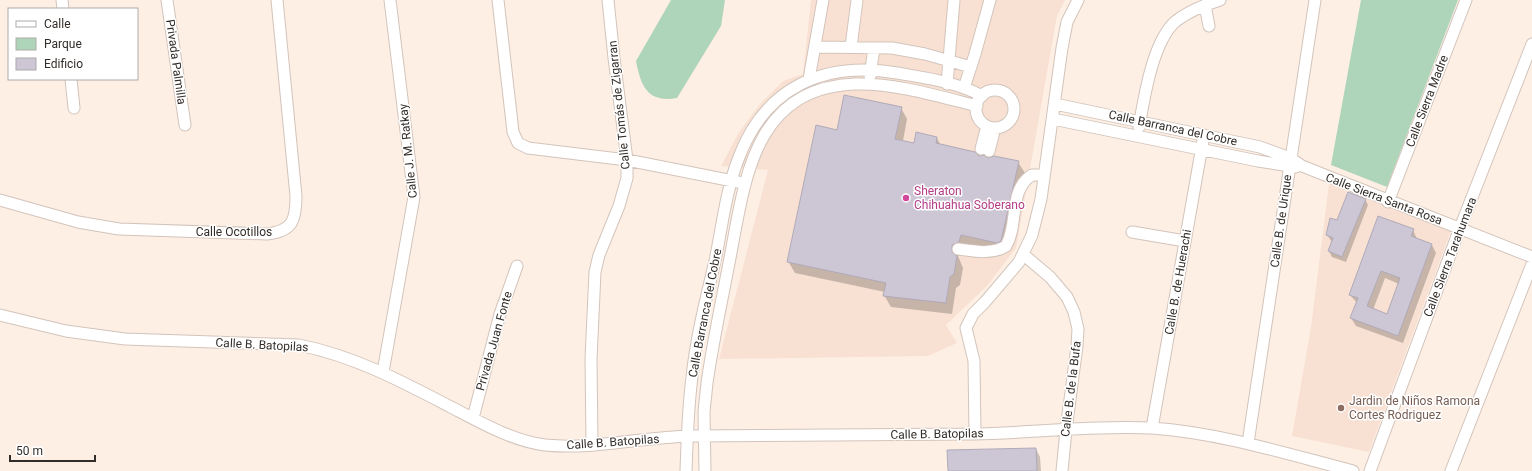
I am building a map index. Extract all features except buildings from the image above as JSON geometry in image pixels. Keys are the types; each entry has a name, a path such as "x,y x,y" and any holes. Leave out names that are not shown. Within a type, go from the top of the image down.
{"street":[{"name":"Privada Palmilla","path":"168,0 185,125"},
{"name":"Calle Ocotillos","path":"0,200 78,222 119,229 266,234 283,230 290,225 295,217 296,196 277,0"},
{"name":"Calle J. M. Ratkay","path":"383,372 414,198 390,0"},
{"path":"498,0 513,132 518,143 528,148 627,160 744,183"},
{"name":"Calle Tomás de Zigarran","path":"592,445 591,359 595,272 599,255 624,191 627,178 627,160 608,0"},
{"path":"809,79 816,47 823,0"},
{"path":"851,47 857,0"},
{"path":"946,84 950,60 954,0"},
{"path":"964,88 990,0"},
{"path":"975,434 974,361 966,328 973,314 985,302 1024,255 1037,217 1053,119 1062,48 1068,22 1078,0"},
{"path":"1137,135 1161,40 1175,22 1188,13 1220,0"},
{"name":"Calle B. de Urique","path":"1248,443 1289,162 1315,0"},
{"name":"Calle Sierra Madre","path":"1388,202 1466,0"},
{"path":"1205,5 1209,26"},
{"name":"Calle Sierra Tarahumara","path":"1370,471 1460,228 1532,44"},
{"path":"816,47 909,50 971,67"},
{"path":"869,84 874,48"},
{"name":"Calle Barranca del Cobre","path":"686,471 687,436 696,345 732,181 746,141 767,110 786,92 809,79 832,73 870,70 927,78 964,88 982,96"},
{"path":"71,80 74,108"},
{"name":"Calle Barranca del Cobre","path":"704,471 705,397 712,347 744,183 757,150 776,118 786,108 812,93 839,86 869,84 938,96 977,106"},
{"path":"991,91 1001,91 1010,97 1014,107 1012,117 1005,125 991,127 978,117 977,106 982,96 991,91"},
{"name":"Calle Barranca del Cobre","path":"1055,104 1260,146 1289,162"},
{"path":"767,110 776,118"},
{"name":"Calle Barranca del Cobre","path":"1053,119 1201,149 1289,162"},
{"path":"985,150 991,127"},
{"name":"Calle B. de Huerachi","path":"1152,428 1204,135"},
{"name":"Calle Sierra Santa Rosa","path":"1289,162 1388,202 1460,228 1532,258"},
{"path":"958,249 988,252 995,251 1006,246 1011,234 1016,204 1023,183 1032,175 1044,175"},
{"path":"1132,232 1185,242"},
{"name":"Calle B. de la Bufa","path":"1024,255 1050,277 1067,297 1074,312 1078,329 1062,471"},
{"path":"1451,471 1532,264"},
{"name":"Privada Juan Fonte","path":"473,418 500,314 517,266"},
{"name":"Calle B. Batopilas","path":"0,315 66,331 125,339 299,346 324,350 383,372 473,418 527,441 553,445 592,445 687,436 975,434 1152,428 1248,443 1353,471"},
{"path":"696,345 712,347"}],"shaded area":[{"path":"811,0 1065,0 1057,16 1016,248 988,285 946,325 957,343 928,356 719,359 768,170 721,166 739,132 760,104 783,81 803,74"},
{"path":"1329,184 1451,231 1369,452 1292,436 1311,327"}],"green space":[{"path":"671,0 725,0 721,26 677,98 667,99 659,98 648,91 640,78 636,61"},
{"path":"1361,0 1458,0 1387,187 1331,165"}],"place":[{"name":"Sheraton Chihuahua Soberano","path":"906,198"},
{"name":"Jardin de Niños Ramona Cortes Rodriguez","path":"1341,408"}]}
